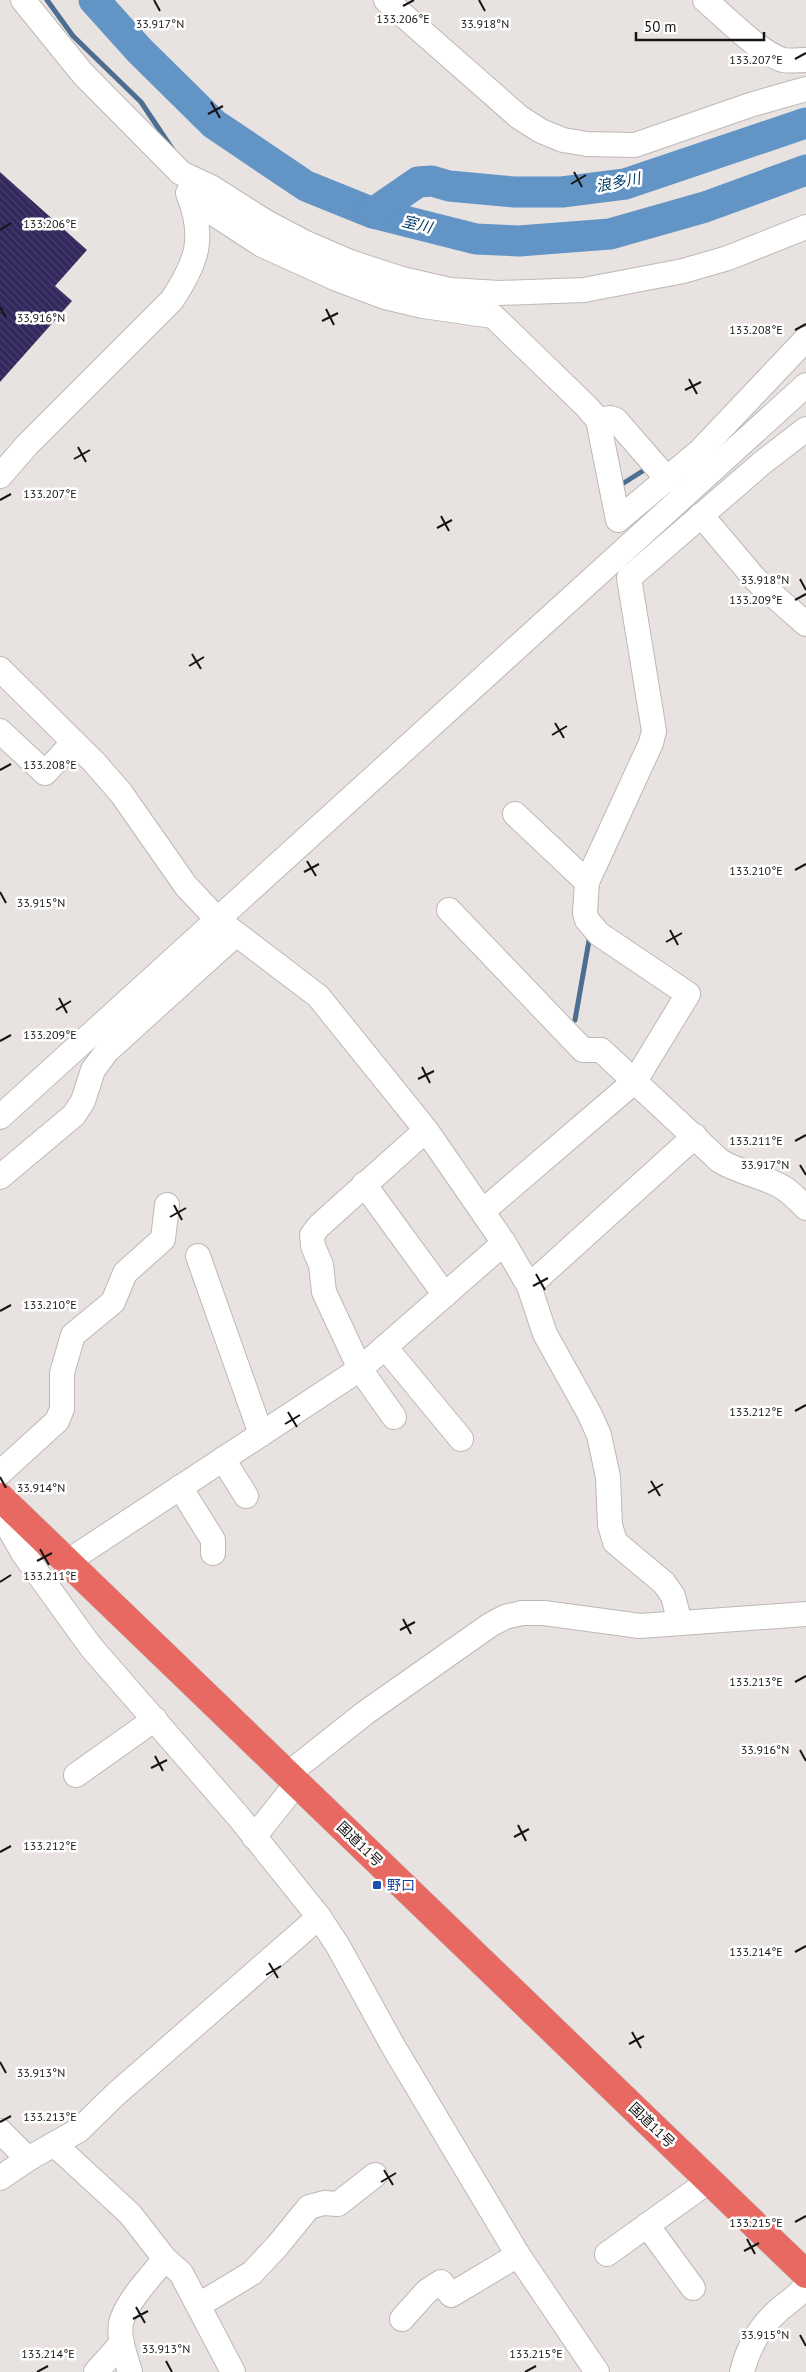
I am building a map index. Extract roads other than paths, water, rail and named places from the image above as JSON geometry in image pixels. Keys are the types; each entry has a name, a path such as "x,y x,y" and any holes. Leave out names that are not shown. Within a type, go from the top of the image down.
{"highway":[{"name":"国道11号","path":"0,1497 806,2274"}],"street":[{"path":"23,0 83,74 181,173 212,187 282,230 350,262 402,280 450,290 543,293 584,290 683,271 728,258 806,227"},
{"path":"386,0 519,117 541,131 563,140 587,144 635,145 750,105 806,89"},
{"path":"705,0 764,50 775,57 784,60 806,60"},
{"path":"0,476 27,445 172,300 188,275 198,244 192,203 181,173"},
{"path":"192,203 216,215 262,245 337,279 385,296 423,306 494,316 588,407 598,420 618,520 668,480 700,451 806,339"},
{"path":"0,1117 799,391"},
{"path":"598,420 610,418 616,420 668,480"},
{"path":"483,1211 635,1081 688,994 599,934 586,920 587,882 651,744 654,731 628,578 762,463 806,429"},
{"path":"642,500 676,537"},
{"path":"700,515 756,580 806,624"},
{"path":"0,669 74,742 121,793 186,886 218,920 318,996 426,1130 483,1211 529,1286 545,1334 599,1435 608,1477 610,1525 615,1542 626,1554 664,1583 673,1596 680,1623"},
{"path":"0,731 45,773 74,742"},
{"path":"514,814 587,882"},
{"path":"450,910 583,1050 601,1050 720,1161 736,1171 772,1182 784,1188 806,1208"},
{"path":"0,1177 74,1115 83,1102 93,1070 107,1050 236,934"},
{"path":"394,1417 360,1369 324,1292 321,1265 313,1246 312,1235 319,1226 364,1184 426,1130"},
{"path":"529,1286 695,1136"},
{"path":"364,1184 445,1295"},
{"path":"0,1473 57,1420 62,1409 62,1373 72,1335 113,1302 125,1273 163,1239 167,1205"},
{"path":"67,1562 360,1369 504,1243"},
{"path":"198,1256 262,1434"},
{"path":"385,1347 461,1440"},
{"path":"223,1459 246,1496"},
{"path":"180,1487 213,1540 213,1553"},
{"path":"3,1526 91,1647 156,1719 318,1917 338,1946 393,2046 518,2255 597,2372"},
{"path":"254,1837 292,1778 365,1713 490,1625 505,1617 522,1613 544,1613 640,1626 806,1614"},
{"path":"76,1775 156,1719"},
{"path":"0,2178 28,2159 79,2130 116,2094 318,1917"},
{"path":"0,2131 28,2159"},
{"path":"54,2144 130,2214 165,2259 181,2273 233,2372"},
{"path":"199,2305 252,2272 278,2246 309,2207 324,2203 338,2204 375,2175"},
{"path":"607,2254 710,2181"},
{"path":"647,2225 693,2288"},
{"path":"402,2319 427,2291 441,2282 451,2296 518,2255"},
{"path":"130,2372 122,2342 121,2324 126,2309 165,2259"},
{"path":"742,2372 747,2351 762,2327 779,2309 800,2294 806,2286"},
{"path":"96,2372 122,2342"}],"waterway":[{"path":"47,0 73,36 141,102 173,150"},
{"name":"室川","path":"94,0 139,50 214,124 306,186 373,213 476,239 519,241 610,234 705,207 806,170"},
{"name":"浪多川","path":"373,213 418,182 432,181 449,186 514,192 562,192 625,184 806,123"},
{"path":"619,486 649,467"},
{"path":"575,1020 590,935"}],"place":[{"name":"野口","path":"377,1885"}]}
